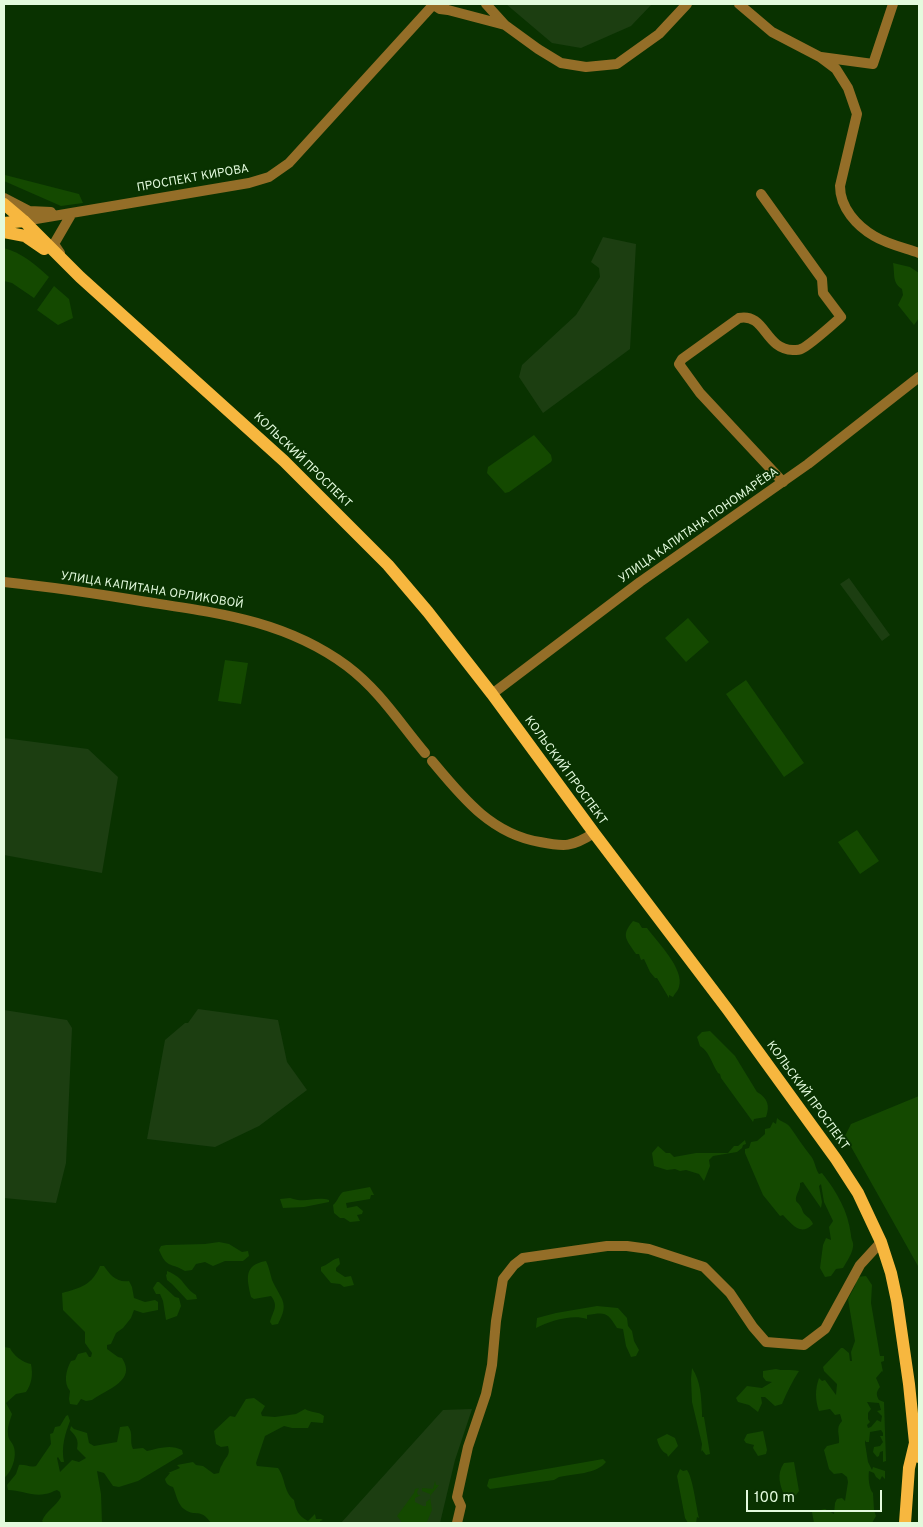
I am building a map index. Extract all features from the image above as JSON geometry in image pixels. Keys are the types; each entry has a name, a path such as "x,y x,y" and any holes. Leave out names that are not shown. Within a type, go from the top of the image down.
{"main road":[{"name":"КОЛЬСКИЙ ПРОСПЕКТ","path":"4,204 67,264 284,461 339,514 394,572 492,694 728,1010 836,1159 858,1193 881,1242 891,1273 897,1301 909,1384 914,1443 919,1457"},
{"name":"ПРОСПЕКТ КИРОВА","path":"4,223 24,221"},
{"path":"4,232 25,236 67,264"},
{"name":"КОЛЬСКИЙ ПРОСПЕКТ","path":"905,1523 909,1468 914,1443"}],"street":[{"path":"433,4 440,9 506,25"},
{"name":"ПРОСПЕКТ КИРОВА","path":"24,221 249,184 269,177 289,163 433,4"},
{"path":"448,10 460,4"},
{"path":"486,4 506,25 538,49 562,63 586,67 617,64 659,34 688,4"},
{"path":"740,4 772,32 820,57 836,70 848,88 857,114 840,186 840,195 845,208 855,220 875,237 919,253"},
{"path":"820,57 873,64 893,4"},
{"path":"761,194 822,278 823,293 841,317 800,350 786,350 777,346 755,320 747,316 739,318 682,359 679,364 700,393 782,482"},
{"path":"4,198 29,211 72,213 54,244 67,264"},
{"name":"УЛИЦА КАПИТАНА ПОНОМАРЁВА","path":"492,694 640,582 844,437 919,377"},
{"name":"УЛИЦА КАПИТАНА ОРЛИКОВОЙ","path":"4,582 98,594 219,613 276,628 314,645 347,667 377,692 429,757 478,813 501,829 528,840 560,846 578,843 594,833"},
{"path":"457,1523 461,1506 457,1497 468,1447 486,1394 492,1364 496,1320 503,1279 514,1265 523,1258 607,1246 649,1249 704,1267 730,1293 753,1327 766,1342 804,1345 825,1329 860,1265 881,1242"}],"shaded area":[{"path":"506,4 652,4 631,26 581,48 552,43"},
{"path":"5,175 79,194 83,203 61,206 4,181"},
{"path":"603,237 636,244 630,349 543,413 519,377 522,365 576,315 600,277 599,268 591,262"},
{"path":"4,248 28,259 49,277 34,298 12,283 4,281"},
{"path":"893,263 910,267 919,273 919,318 914,325 898,305 903,295 902,289 894,278"},
{"path":"54,286 69,299 73,318 58,325 37,310"},
{"path":"534,435 551,455 551,462 505,493 487,473 488,467"},
{"path":"849,578 890,635 882,641 840,584"},
{"path":"688,618 709,642 686,662 665,638"},
{"path":"225,660 248,663 241,704 218,701"},
{"path":"746,680 804,763 784,777 726,694"},
{"path":"4,738 88,749 118,777 102,873 4,855"},
{"path":"857,830 879,861 860,874 838,842"},
{"path":"633,921 639,923 642,928 647,928 674,964 680,980 679,988 673,997 669,995 669,998 657,978 650,972 644,959 641,960 639,954 636,954 626,938 629,926"},
{"path":"198,1009 278,1020 287,1062 307,1090 259,1126 215,1147 147,1139 165,1040 185,1023 188,1023"},
{"path":"4,1010 67,1020 72,1028 66,1163 56,1203 4,1198"},
{"path":"710,1031 735,1056 757,1092 766,1100 768,1109 766,1117 754,1119 753,1122 721,1078 706,1051 700,1046 697,1037 702,1032"},
{"path":"919,1096 919,1275 918,1266 845,1136 851,1124"},
{"path":"777,1118 790,1127 812,1157 819,1174 822,1173 837,1195 850,1226 853,1244 849,1258 843,1268 836,1269 831,1276 825,1277 820,1268 823,1245 826,1238 831,1240 829,1227 833,1221 824,1202 821,1184 819,1186 822,1202 821,1208 803,1182 800,1183 796,1201 813,1224 804,1229 796,1228 783,1215 780,1216 763,1195 745,1153 745,1149 749,1148 751,1142 757,1141 765,1134 765,1129 770,1128 773,1122 776,1124"},
{"path":"745,1140 746,1144 737,1152 713,1156 709,1160 710,1166 704,1181 699,1174 686,1170 667,1170 654,1166 652,1153 658,1146 674,1157 696,1153 728,1153 734,1146 738,1146"},
{"path":"370,1187 374,1195 371,1195 370,1199 346,1203 347,1208 357,1206 363,1211 362,1214 357,1215 360,1221 350,1222 334,1213 333,1205 343,1192"},
{"path":"290,1198 296,1200 324,1199 329,1200 329,1202 304,1207 283,1208 280,1199"},
{"path":"219,1242 229,1244 242,1252 248,1251 249,1256 243,1261 225,1261 213,1266 205,1262 196,1264 192,1270 185,1271 167,1263 159,1250 161,1246 166,1245"},
{"path":"339,1258 340,1264 336,1271 345,1277 351,1276 354,1285 344,1287 340,1284 331,1283 321,1271 321,1267"},
{"path":"266,1261 284,1306 282,1317 278,1324 272,1325 270,1322 275,1309 275,1303 271,1296 254,1299 251,1297 248,1284 250,1269"},
{"path":"100,1266 104,1266 117,1280 129,1281 134,1298 145,1302 155,1300 158,1302 158,1310 143,1313 134,1310 131,1318 116,1333 111,1344 107,1345 107,1349 122,1358 126,1366 126,1373 118,1384 92,1400 86,1401 81,1399 77,1405 70,1404 70,1391 66,1384 69,1365 78,1354 86,1352 91,1357 92,1353 85,1343 85,1332 63,1310 62,1293 85,1285 93,1278"},
{"path":"167,1271 181,1280 196,1295 197,1299 187,1300 167,1280"},
{"path":"866,1276 872,1285 871,1303 880,1356 884,1356 884,1361 881,1362 883,1372 876,1378 880,1387 877,1397 884,1402 886,1461 883,1462 883,1451 877,1457 873,1452 874,1447 880,1446 883,1442 880,1436 883,1436 881,1430 870,1432 869,1442 865,1440 865,1443 868,1462 872,1470 873,1467 885,1471 885,1479 882,1476 880,1480 874,1473 869,1471 869,1483 873,1493 876,1516 872,1523 814,1523 812,1512 825,1509 834,1514 837,1499 842,1498 845,1501 847,1477 842,1473 834,1474 829,1469 824,1450 827,1446 839,1443 838,1429 842,1421 840,1414 835,1415 830,1409 819,1411 816,1390 819,1378 822,1381 825,1380 836,1395 837,1384 824,1371 823,1367 841,1348 849,1353 850,1361 852,1361 851,1352 855,1341 848,1299 855,1286 857,1277","holes":["867,1402 879,1403 881,1410 877,1411 882,1416 881,1422 877,1420 868,1428 867,1425 870,1422 868,1413 871,1409"]},
{"path":"157,1282 175,1297 179,1298 181,1306 177,1316 166,1320 163,1301 160,1294 156,1294 153,1288"},
{"path":"597,1306 618,1308 627,1318 628,1326 632,1331 634,1341 639,1350 636,1356 631,1357 626,1346 623,1329 617,1328 605,1314 587,1315 587,1319 575,1317 561,1319 536,1328 537,1318"},
{"path":"4,1347 10,1348 19,1358 31,1364 32,1379 26,1392 16,1394 6,1403 12,1414 8,1437 13,1445 15,1454 12,1468 4,1478"},
{"path":"692,1368 700,1389 702,1417 704,1417 710,1454 706,1455 702,1450 701,1452 702,1444 692,1402"},
{"path":"776,1369 799,1371 782,1404 775,1406 765,1397 761,1397 762,1403 758,1412 749,1405 738,1402 736,1398 747,1386 762,1388 772,1382 766,1381 763,1377 763,1371"},
{"path":"254,1398 265,1406 261,1413 262,1416 275,1417 296,1414 305,1409 324,1416 323,1423 311,1422 308,1428 284,1426 265,1436 256,1463 257,1466 278,1468 286,1489 294,1500 300,1515 308,1521 315,1514 316,1519 323,1520 320,1523 211,1523 204,1515 188,1512 182,1507 173,1487 166,1482 165,1479 170,1473 168,1473 180,1468 177,1465 193,1462 214,1474 219,1473 229,1449 228,1446 221,1447 216,1444 214,1431 230,1416 235,1417 246,1399"},
{"path":"472,1409 455,1460 440,1523 341,1523 443,1410"},
{"path":"68,1415 70,1421 64,1441 64,1462 57,1458 60,1472 72,1460 79,1462 86,1458 77,1449 77,1441 70,1430 71,1426 74,1429 87,1433 89,1443 94,1446 117,1442 120,1427 128,1426 131,1432 133,1449 143,1448 147,1451 174,1447 182,1450 183,1454 138,1481 119,1487 113,1486 104,1473 97,1471 101,1494 102,1523 44,1523 42,1521 44,1517 61,1497 60,1492 57,1490 41,1495 32,1494 8,1490 7,1485 16,1474 19,1465 36,1466 51,1444 50,1434 53,1433 55,1427 60,1426"},
{"path":"763,1431 767,1450 766,1454 758,1456 753,1448 754,1445 746,1443 744,1440 747,1434"},
{"path":"667,1434 675,1438 678,1446 668,1457 660,1448 657,1439"},
{"path":"603,1459 606,1462 597,1469 559,1477 554,1480 490,1489 487,1486 489,1479"},
{"path":"794,1462 799,1491 796,1495 785,1497 780,1484 780,1471 784,1463"},
{"path":"680,1469 683,1471 687,1470 691,1479 699,1518 697,1517 696,1523 688,1523 685,1518 677,1476"},
{"path":"435,1481 436,1485 439,1485 430,1496 430,1494 422,1491 422,1488 433,1489"},
{"path":"419,1488 417,1492 418,1495 421,1495 415,1498 415,1502 423,1506 426,1506 430,1496 432,1510 427,1522 401,1523 397,1516 415,1489"}]}
